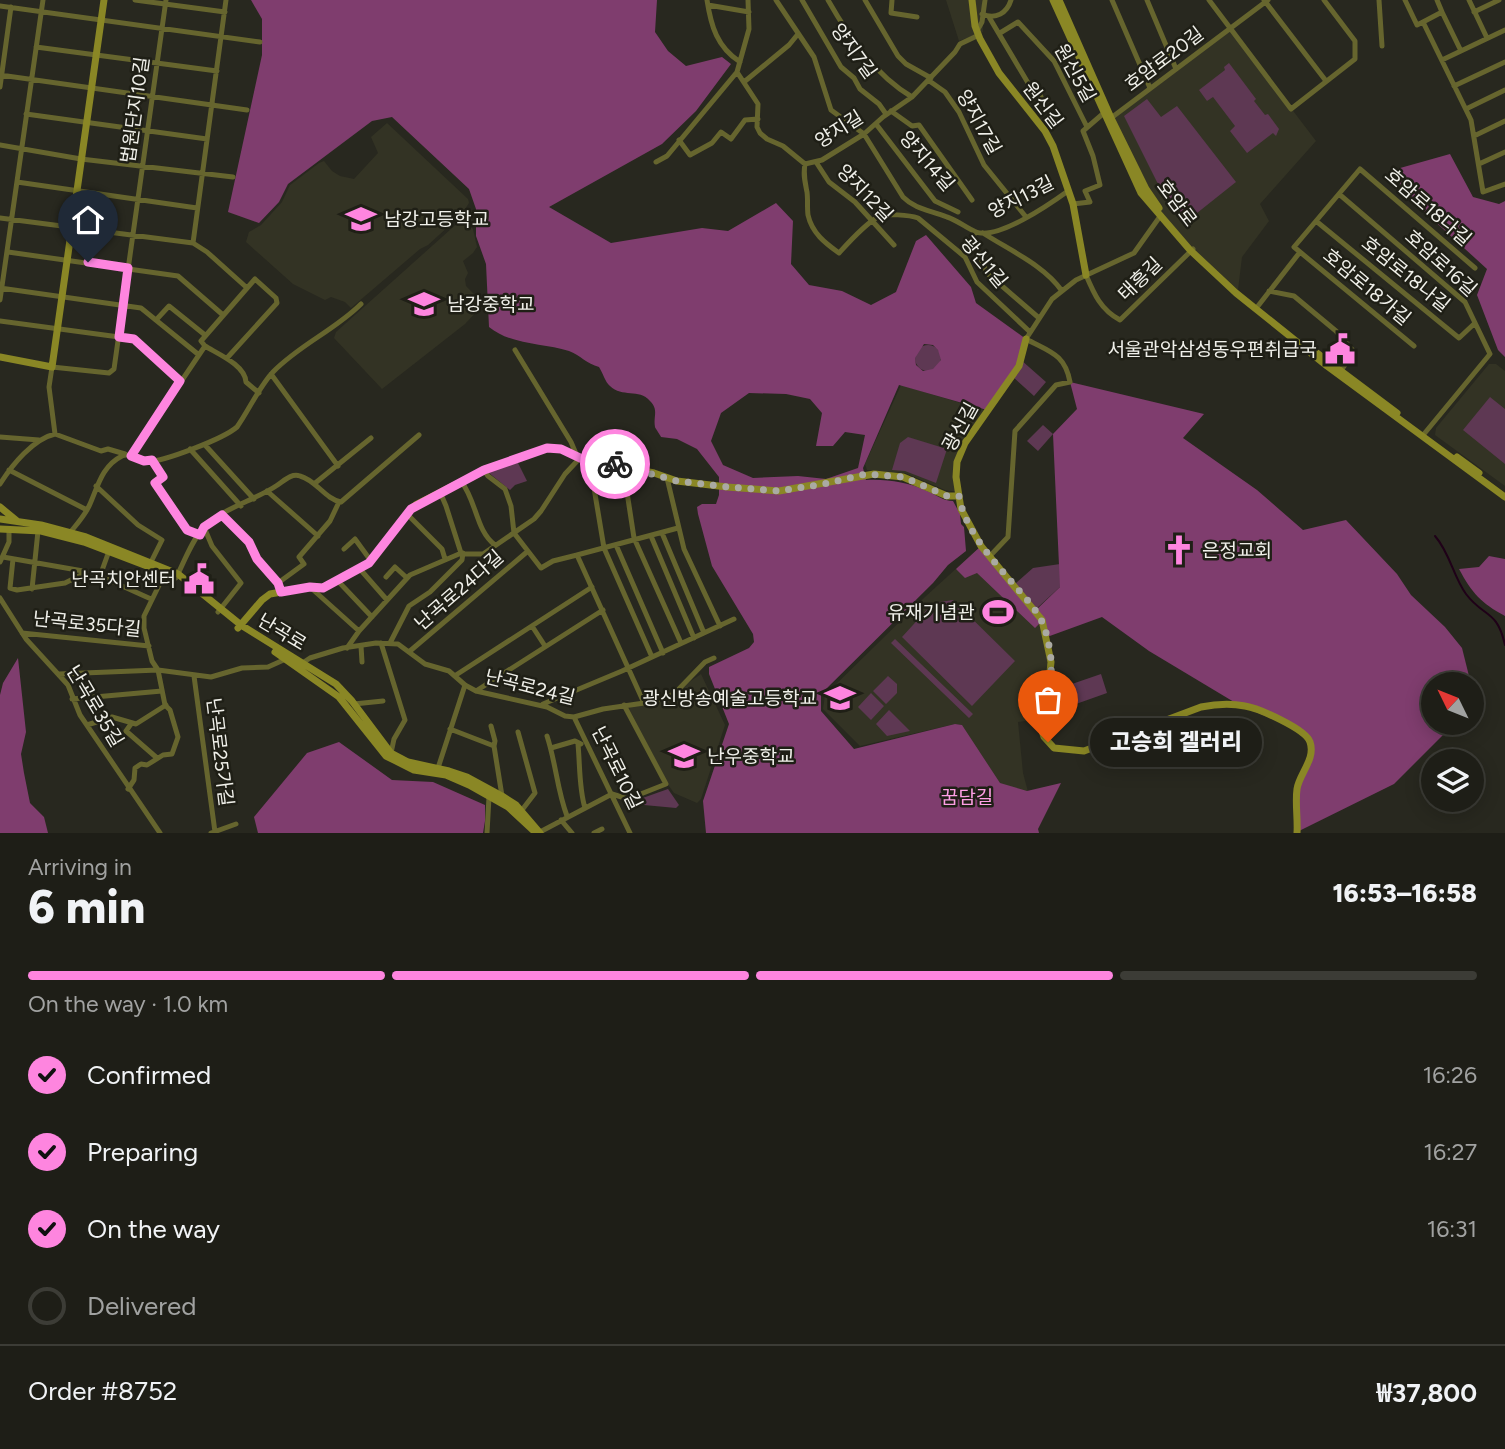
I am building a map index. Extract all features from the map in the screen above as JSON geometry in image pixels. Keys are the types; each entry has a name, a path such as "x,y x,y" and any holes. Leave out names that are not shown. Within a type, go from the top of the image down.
{"street":[{"path":"0,300 43,0"},
{"path":"55,434 49,387 104,0"},
{"path":"135,0 166,2 225,12"},
{"path":"192,243 226,0"},
{"path":"656,162 667,156 737,72 749,29 748,0"},
{"path":"776,0 820,69 831,110 864,134"},
{"name":"양지7길","path":"802,0 841,67 854,78 860,89 889,113 912,126 919,125 972,200"},
{"path":"828,0 849,34 883,77 912,97"},
{"name":"양지17길","path":"865,0 898,56 945,92 960,112 984,165 1026,216"},
{"path":"892,0 891,13 917,17"},
{"name":"원신길","path":"972,0 978,33 999,73 1045,131 1053,146 1073,204 1086,275"},
{"path":"985,0 986,16 1000,33 1034,93 1039,91 1045,109"},
{"path":"986,16 1000,15 1009,8 1011,0"},
{"path":"1053,0 1108,114"},
{"name":"호암로","path":"1059,0 1108,114 1146,189 1161,215 1192,250 1258,306 1424,434 1505,492"},
{"path":"1112,0 1150,89"},
{"path":"1147,0 1176,69"},
{"path":"1209,0 1291,109 1355,59 1355,41 1324,0"},
{"path":"1379,0 1382,47"},
{"path":"1405,0 1417,25 1442,12"},
{"path":"1437,0 1461,51"},
{"path":"1469,0 1487,38"},
{"path":"1474,12 1499,0"},
{"path":"1266,1 1326,82"},
{"name":"호암로20길","path":"1087,127 1150,89 1266,1"},
{"name":"법원단지10길","path":"52,367 110,373 114,369 166,2"},
{"path":"740,62 720,44 711,25 707,3 749,12"},
{"path":"0,6 260,42"},
{"path":"0,87 11,8"},
{"path":"978,33 986,16"},
{"name":"원신5길","path":"1000,33 1018,22 1039,43 1054,61 1087,127"},
{"path":"1423,22 1471,120 1483,192 1505,184"},
{"path":"1442,60 1505,30"},
{"name":"양지길","path":"737,72 758,104 760,133 783,146 805,164 816,162 864,134 912,97 960,44 978,33"},
{"path":"744,82 799,34"},
{"path":"36,47 217,71"},
{"path":"1454,86 1505,62"},
{"path":"1,76 247,110"},
{"path":"1466,109 1505,90"},
{"path":"26,114 207,139"},
{"path":"679,140 690,155 712,143 721,132 730,139 745,120 758,119"},
{"path":"1474,136 1505,121"},
{"name":"양지14길","path":"876,124 935,201 958,212"},
{"path":"1073,204 1090,202 1085,191 1100,185 1083,131 1087,127"},
{"name":"양지13길","path":"864,134 903,197 911,205 950,218 980,233 1001,229 1048,205 1068,191"},
{"path":"0,145 81,159 233,177"},
{"path":"1479,164 1505,152"},
{"name":"양지12길","path":"816,162 829,182 855,202 894,244"},
{"path":"805,164 803,173 808,216 822,240 839,253 858,232 873,222"},
{"name":"호암로18다길","path":"1339,194 1360,169 1475,268"},
{"path":"17,182 197,208"},
{"path":"1258,306 1300,252 1294,247 1339,194"},
{"name":"호암로16길","path":"1339,194 1465,302 1490,354 1424,434"},
{"name":"광신1길","path":"873,222 878,216 910,215 918,218 965,257 977,282 1028,335"},
{"name":"광신길","path":"1161,215 1134,253 1086,275 1062,291 1052,299 1039,318 1028,335 1019,366 973,430 959,457 956,477 961,509 989,557 1042,620 1047,636 1051,673 1041,719 1042,731 1054,748 1084,751 1214,704 1248,706 1301,731 1310,741 1308,763 1297,788 1297,833"},
{"path":"0,218 192,243 206,251 246,287"},
{"name":"호암로18나길","path":"1316,221 1459,338 1475,323"},
{"path":"1039,318 987,273 972,237 980,233 1034,266 1056,282 1062,291"},
{"path":"1192,250 1236,293 1327,366 1505,497"},
{"name":"태흥길","path":"1086,275 1102,306 1110,315 1121,320 1192,250"},
{"path":"8,252 178,276 223,315"},
{"name":"호암로18가길","path":"1300,252 1414,346"},
{"path":"227,358 276,303 276,298 255,279 201,341 244,373 246,382 259,393"},
{"path":"1,288 145,309 199,355"},
{"path":"1269,291 1294,296 1336,331 1354,352 1342,369"},
{"path":"0,484 9,470 40,440 55,434 101,451 108,449 144,461 205,444 237,427 271,374 312,338 352,312 360,303"},
{"path":"157,319 169,306 205,335"},
{"path":"0,321 134,339 180,381"},
{"path":"989,557 1008,537 1015,431 1056,384 1070,382 1069,370 1060,358 1028,335"},
{"path":"68,535 87,510 105,470 128,455 205,346"},
{"path":"516,350 582,458 604,548 652,657"},
{"path":"0,357 52,367"},
{"path":"271,374 338,466"},
{"path":"278,583 304,564 299,557 330,521 339,502 419,435"},
{"path":"0,437 40,440"},
{"path":"314,484 372,438"},
{"path":"205,444 254,499"},
{"path":"240,627 270,594 310,587 323,588 371,561 417,504 484,470 547,448 561,449 582,458 667,478 715,486 779,491 874,474 903,477 947,496 959,496"},
{"path":"190,449 241,506"},
{"path":"347,648 407,578 462,553 478,555 514,533 541,511 565,474 582,458"},
{"path":"152,460 163,477 155,483 187,530 199,535"},
{"path":"622,466 636,541 681,643"},
{"path":"9,470 87,510"},
{"path":"484,470 488,477 505,489 511,506 514,533 541,568 553,561 678,528"},
{"path":"177,576 204,527 287,477 297,475 339,502"},
{"path":"667,478 684,549 720,626"},
{"path":"461,481 470,492 485,536 495,545"},
{"path":"96,486 138,525 162,540 150,565"},
{"path":"267,491 318,536"},
{"path":"390,643 409,606 430,592 461,560 462,553 440,492"},
{"path":"0,507 24,530"},
{"path":"407,514 442,550 445,559"},
{"path":"222,515 249,542 257,559 278,583 281,592"},
{"name":"난곡로","path":"0,519 68,535 177,576 240,627 288,658 336,684 391,752"},
{"path":"204,527 212,546 241,583 219,611"},
{"name":"난곡로","path":"0,529 68,535 150,565"},
{"path":"9,529 9,542 1,559 13,559 83,571 83,574 65,583 32,589 10,588 13,559"},
{"path":"32,589 38,531"},
{"path":"662,533 704,633"},
{"path":"651,536 694,638"},
{"path":"344,550 355,539 371,561"},
{"path":"616,545 663,653"},
{"path":"109,551 100,576 151,599"},
{"name":"난곡로24다길","path":"410,651 528,551"},
{"path":"577,555 645,703"},
{"path":"386,577 395,567 407,578"},
{"path":"359,568 387,600"},
{"path":"128,789 134,780 135,768 172,754 178,737 166,705 158,670 152,661 144,616 166,571"},
{"path":"337,580 372,617"},
{"path":"310,587 359,631"},
{"path":"456,676 592,587"},
{"name":"난곡로35길","path":"0,598 33,648 68,685 72,699 87,725 160,833"},
{"path":"475,691 603,610"},
{"path":"540,705 734,620"},
{"path":"532,626 545,646"},
{"name":"난곡로35다길","path":"22,633 149,646"},
{"path":"381,643 405,720 394,739 391,752 408,762 467,777 502,796 522,810 538,833 612,794 628,799 666,784 624,705"},
{"name":"난곡로24길","path":"301,665 310,658 347,648 381,643 398,644 425,664 449,671 475,691 540,705 575,717 603,709 645,703 674,694 705,662 714,658"},
{"path":"361,646 362,662"},
{"path":"59,674 158,670 211,677 242,668 268,667 288,658"},
{"name":"난곡로","path":"301,665 339,696 386,756 414,770 456,779 508,807 538,833"},
{"name":"난곡로25가길","path":"194,676 213,832"},
{"path":"438,768 465,685"},
{"path":"72,699 162,691"},
{"path":"354,704 383,701"},
{"path":"87,725 112,717 136,724 166,705"},
{"name":"난곡로10길","path":"575,717 630,833"},
{"path":"131,724 127,732 157,758"},
{"path":"491,726 502,796"},
{"path":"450,729 494,746"},
{"path":"518,732 535,793 522,810"},
{"path":"547,736 559,794 567,816"},
{"path":"551,748 575,741 578,744 587,742"},
{"path":"578,744 581,794 585,808"},
{"path":"488,833 489,797"},
{"path":"561,820 572,833"},
{"path":"213,832 236,824"},
{"path":"594,833 602,829"}],"shaded area":[{"path":"946,0 982,0 983,32 959,41"},
{"path":"1230,28 1316,141 1260,204 1269,221 1242,257 1238,290 1193,249 1162,213 1146,189 1111,118"},
{"path":"1229,63 1256,99 1254,101 1279,129 1276,136 1273,133 1247,153 1230,131 1235,126 1213,97 1207,101 1199,90 1225,70 1224,67"},
{"path":"1147,99 1161,117 1177,106 1236,182 1187,221 1157,182 1124,116"},
{"name":"남강고등학교","path":"387,123 468,199 469,203 462,214 428,245 351,308 345,302 331,297 325,300 293,284 246,242 249,232 261,225 282,202 290,185 319,163 324,161 340,176 354,179 378,153 371,137"},
{"name":"남강중학교","path":"461,220 473,229 477,247 463,261 468,273 466,286 481,301 481,307 465,324 382,389 334,338 336,332"},
{"path":"928,345 937,349 941,358 937,367 928,371 919,367 915,358 919,349"},
{"path":"1021,360 1046,382 1034,396 1012,376"},
{"path":"1489,364 1496,364 1505,371 1505,486 1435,435 1436,428"},
{"path":"901,385 984,410 960,453 958,492 945,490 905,473 867,470 865,464"},
{"path":"1490,397 1505,409 1505,464 1463,430"},
{"path":"1043,425 1053,434 1038,451 1027,441"},
{"path":"908,437 947,449 936,483 905,471 892,470 900,443"},
{"path":"517,461 527,481 510,490 489,473 489,471"},
{"path":"981,546 1037,612 1051,662 1041,719 1018,722 1023,773 1039,833 944,833 962,725 955,724 860,746 823,709 825,695"},
{"path":"1060,564 1061,586 1036,609 1015,584 1033,568"},
{"path":"953,600 1015,661 972,706 902,637 933,603"},
{"path":"895,639 973,714 969,718 891,643"},
{"name":"난우중학교","path":"701,674 725,725 701,799 697,803 674,793 629,709 631,706 661,701"},
{"path":"1101,674 1107,693 1076,704 1069,685"},
{"path":"888,676 897,684 897,693 886,704 873,691"},
{"path":"871,693 884,706 871,720 858,707"},
{"path":"889,710 910,731 887,736 876,724"},
{"path":"668,789 679,805 676,808 644,805 637,800"}],"green space":[{"name":"꿈담길","path":"251,0 657,0 655,32 668,51 686,66 722,57 731,64 696,111 662,144 549,207 611,243 702,228 728,231 776,203 793,221 791,264 809,285 842,291 871,305 896,292 916,241 926,235 971,287 976,303 1026,339 1021,360 987,410 899,385 863,468 866,480 905,483 953,501 964,527 966,551 948,565 821,694 821,711 854,749 955,724 962,725 1000,783 1027,791 1061,783 1038,829 1039,833 706,833 703,801 729,724 709,674 709,667 749,648 754,642 753,634 712,566 698,514 697,507 702,504 716,504 719,477 697,449 677,439 661,437 655,427 654,407 646,397 615,390 599,367 573,353 507,337 489,327 486,264 476,236 476,209 469,189 392,117 372,121 288,184 279,202 259,223 228,212 262,55 262,19","holes":["924,344 933,345 941,360 933,369 923,371 916,365 915,358","749,393 786,394 810,399 822,413 816,446 833,446 845,432 865,435 858,468 826,479 798,476 753,478 723,465 711,441 721,413"]},
{"path":"1450,154 1473,197 1499,204 1505,201 1505,357 1498,350 1477,295 1487,269 1407,196 1393,170"},
{"path":"1070,382 1204,414 1183,438 1257,490 1303,530 1346,520 1397,574 1411,595 1445,627 1462,648 1468,672 1421,672 1421,735 1443,735 1429,749 1421,749 1421,757 1394,784 1299,831 1297,788 1311,750 1301,731 1239,705 1149,651 1102,617 1047,637 1042,621 1035,628 977,573 965,578 956,569 981,546 1036,610 1060,587 1053,434 1077,409"},
{"path":"1489,556 1505,559 1505,616 1478,597 1459,569 1479,567"},
{"path":"18,658 26,732 21,754 24,773 30,803 44,817 48,833 0,833 0,695 3,683"},
{"path":"339,742 392,780 433,782 485,805 483,833 258,833 254,817 307,753"}],"waterway":[{"path":"1435,536 1466,594 1494,619 1505,645"}],"way so far":[{"path":"615,464 677,481 779,491 866,474 903,477 947,496 959,496 961,509 981,546 1042,620 1051,662 1048,693 1041,719 1042,731 1048,742"}],"place":[{"name":"남강고등학교","path":"361,219"},
{"name":"남강중학교","path":"424,304"},
{"name":"서울관악삼성동우편취급국","path":"1340,349"},
{"name":"은정교회","path":"1179,550"},
{"name":"난곡치안센터","path":"199,579"},
{"name":"유재기념관","path":"998,612"},
{"name":"광신방송예술고등학교","path":"840,698"},
{"name":"고승희 겔러리","path":"1048,742"},
{"name":"난우중학교","path":"684,756"}],"route":[{"path":"88,262 128,268 119,337 134,339 180,381 131,456 148,462 152,460 163,477 155,483 187,530 200,535 204,527 222,515 249,542 257,559 275,578 281,592 310,587 323,588 369,563 417,504 484,470 547,448 561,449 580,458 615,464"}]}
